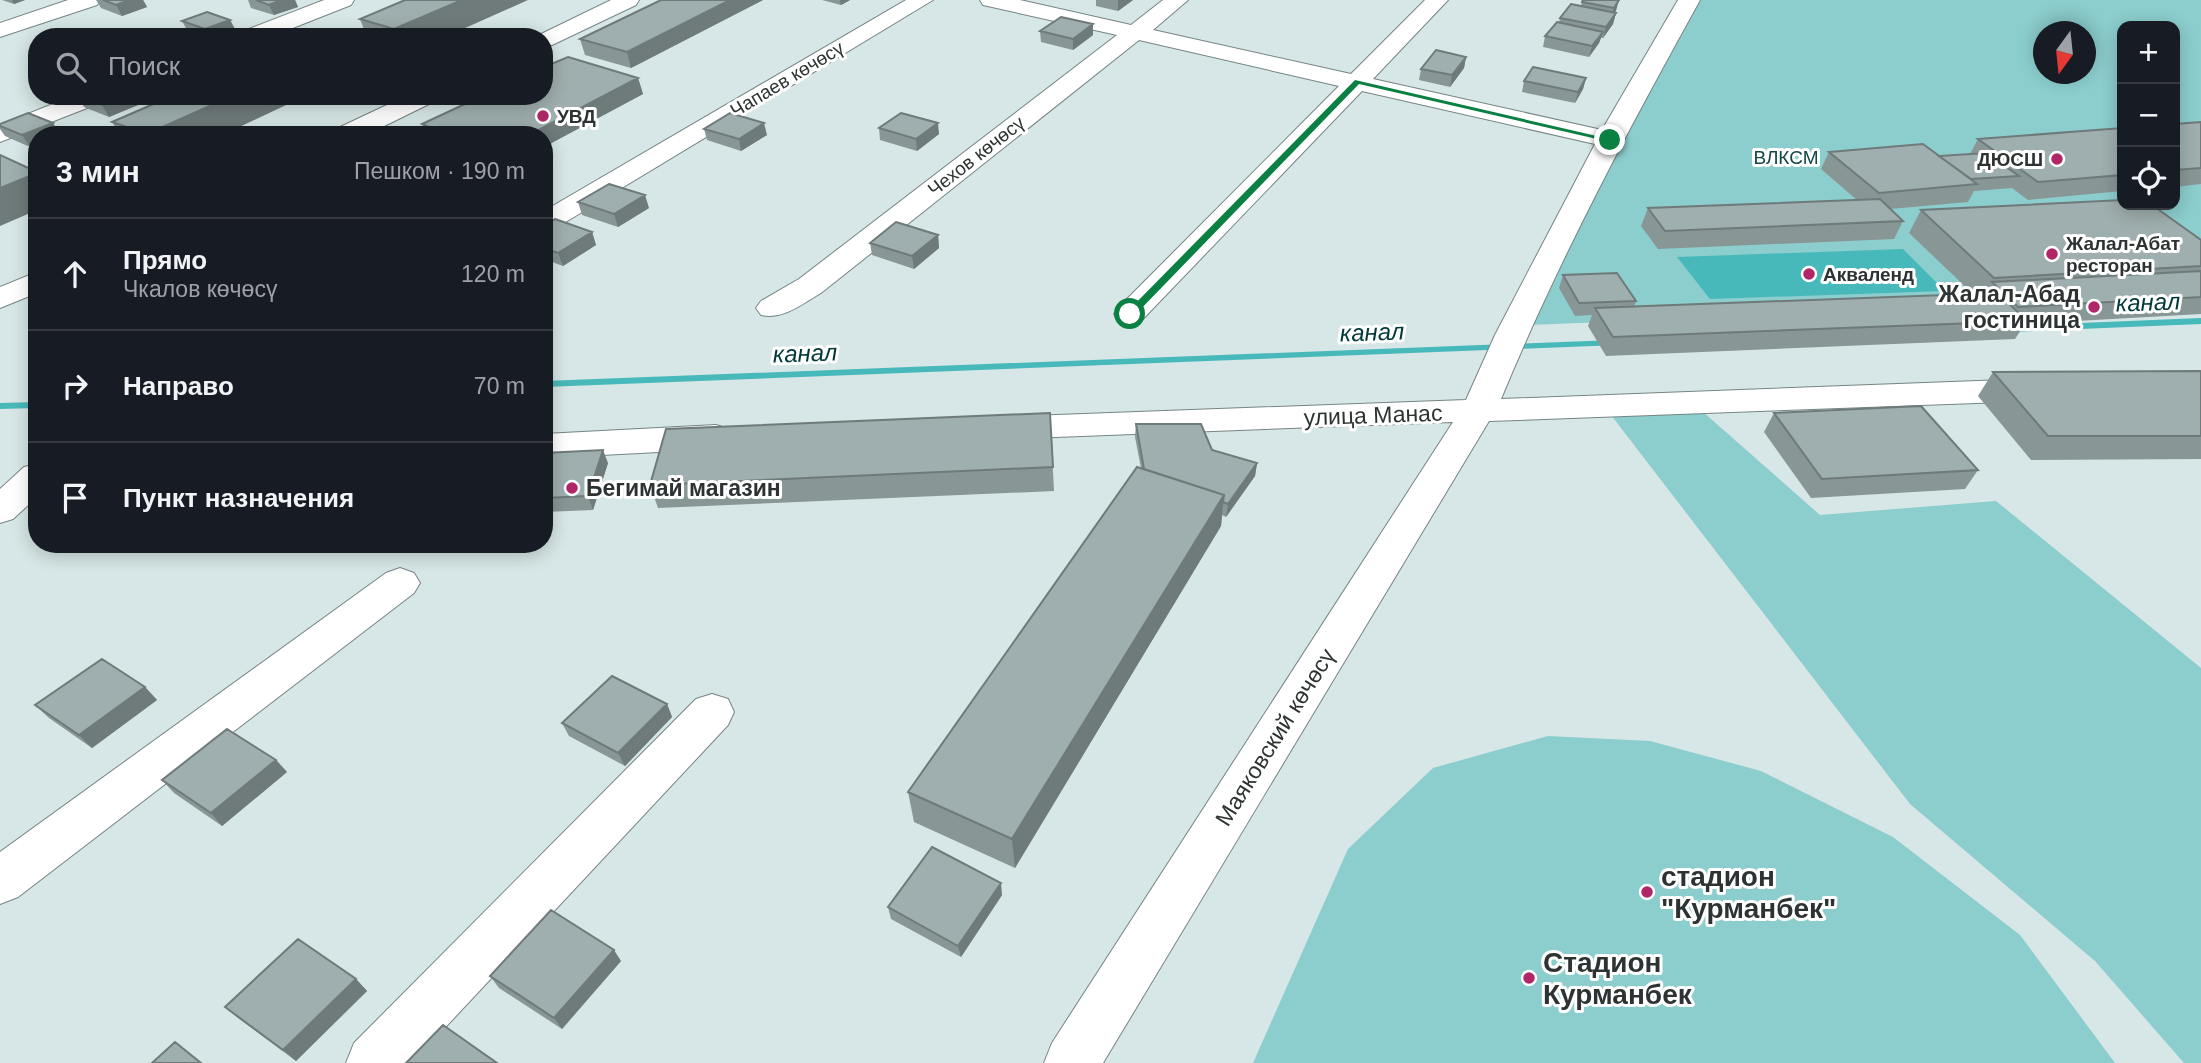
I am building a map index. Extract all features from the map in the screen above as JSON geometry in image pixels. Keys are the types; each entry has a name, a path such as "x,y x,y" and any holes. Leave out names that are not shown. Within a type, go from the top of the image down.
{"street":[{"path":"0,30 89,0"},
{"path":"272,28 343,0"},
{"path":"553,36 628,0"},
{"name":"Чапаев көчөсү","path":"553,218 922,0"},
{"path":"991,0 1610,140 1689,0"},
{"name":"Чехов көчөсү","path":"772,308 810,286 1177,0"},
{"path":"1130,314 1437,0"},
{"path":"0,134 73,105"},
{"path":"364,126 407,105"},
{"name":"Маяковский көчөсү","path":"1072,1063 1478,411 1496,367 1610,140"},
{"path":"0,299 28,285"},
{"name":"улица Манас","path":"966,429 2064,389"},
{"path":"553,446 744,436"},
{"path":"0,470 28,470"},
{"path":"0,510 28,484"},
{"path":"0,881 400,583"},
{"path":"374,1063 712,712"}],"green space":[{"name":"ВЛКСМ","path":"1696,0 2201,0 2201,298 1529,325 1613,150"},
{"path":"1702,411 1820,515 1996,501 2201,668 2201,1063 2184,1063 2095,961 1910,804 1611,415"},
{"name":"стадион \"Курманбек\"","path":"1548,736 1650,741 1761,771 1893,837 2020,935 2115,1063 1253,1063 1348,849 1433,768"}],"shaded area":[{"name":"Акваленд","path":"1903,249 1945,291 1710,299 1677,257"}],"building":[{"path":"103,0 129,0 116,5"},
{"path":"256,0 281,0 269,5"},
{"path":"405,0 462,0 396,28 360,19"},
{"path":"661,0 730,0 627,52 580,39"},
{"path":"1619,0 1614,8 1582,2"},
{"path":"1571,4 1616,13 1606,27 1560,18"},
{"path":"207,12 230,20 208,28 182,21"},
{"path":"1061,17 1093,24 1073,39 1040,31"},
{"path":"1557,22 1603,32 1592,46 1545,36"},
{"path":"1436,50 1466,57 1452,75 1421,69"},
{"path":"568,57 638,78 546,126 422,124 463,105 553,105 553,63"},
{"path":"1533,67 1586,78 1578,92 1524,81"},
{"path":"151,105 212,105 165,126 124,126 112,122"},
{"path":"28,113 53,123 28,126 28,133 22,135 0,124"},
{"path":"730,113 764,123 739,139 704,129"},
{"path":"901,113 938,123 916,139 879,128"},
{"path":"2201,122 2201,168 2180,170 2180,124"},
{"path":"2117,128 2117,175 2038,182 1978,139"},
{"path":"1923,144 1977,184 1879,193 1829,152"},
{"path":"1986,153 2019,176 1971,179 1939,156"},
{"path":"0,155 28,168 28,177 0,188"},
{"path":"609,184 645,195 614,214 578,202"},
{"path":"1880,199 1903,221 1665,231 1648,208"},
{"path":"2117,200 2117,210 2159,210 2201,240 2201,266 1994,278 1921,210"},
{"path":"553,220 592,232 558,253 553,251"},
{"path":"896,222 938,235 912,256 870,243"},
{"path":"2201,271 2201,297 2018,307 1992,282"},
{"path":"1617,273 1636,301 1579,303 1563,275"},
{"path":"1998,293 2027,321 1613,337 1595,308"},
{"path":"2201,371 2201,436 2048,436 1993,372"},
{"path":"1921,406 1978,470 1822,479 1774,413"},
{"path":"1050,413 1053,467 650,485 666,429"},
{"path":"1136,424 1201,424 1212,450 1257,463 1228,504 1223,502 1224,495 1144,469"},
{"path":"603,450 588,496 553,498 553,453"},
{"path":"1137,467 1224,495 1012,839 908,792"},
{"path":"102,659 145,687 79,735 35,705"},
{"path":"612,676 667,704 618,753 562,723"},
{"path":"227,729 276,760 211,813 162,780"},
{"path":"932,847 1001,883 958,946 888,907"},
{"path":"551,910 614,950 554,1018 490,976"},
{"path":"298,939 356,979 283,1050 225,1007"},
{"path":"443,1025 497,1063 406,1063"},
{"path":"175,1042 201,1063 152,1063"}],"waterway":[{"name":"канал","path":"2007,329 2201,321"},
{"name":"канал","path":"553,384 1614,343"},
{"name":"канал","path":"0,406 28,405"}],"place":[{"name":"УВД","path":"543,116"},
{"name":"ДЮСШ","path":"2057,159"},
{"name":"Жалал-Абат ресторан","path":"2052,254"},
{"name":"Акваленд","path":"1809,274"},
{"name":"Жалал-Абад гостиница","path":"2094,307"},
{"name":"Бегимай магазин","path":"572,488"},
{"name":"стадион \"Курманбек\"","path":"1647,892"},
{"name":"Стадион Курманбек","path":"1529,978"}],"route":[{"path":"1130,314 1357,82 1610,140"}]}
